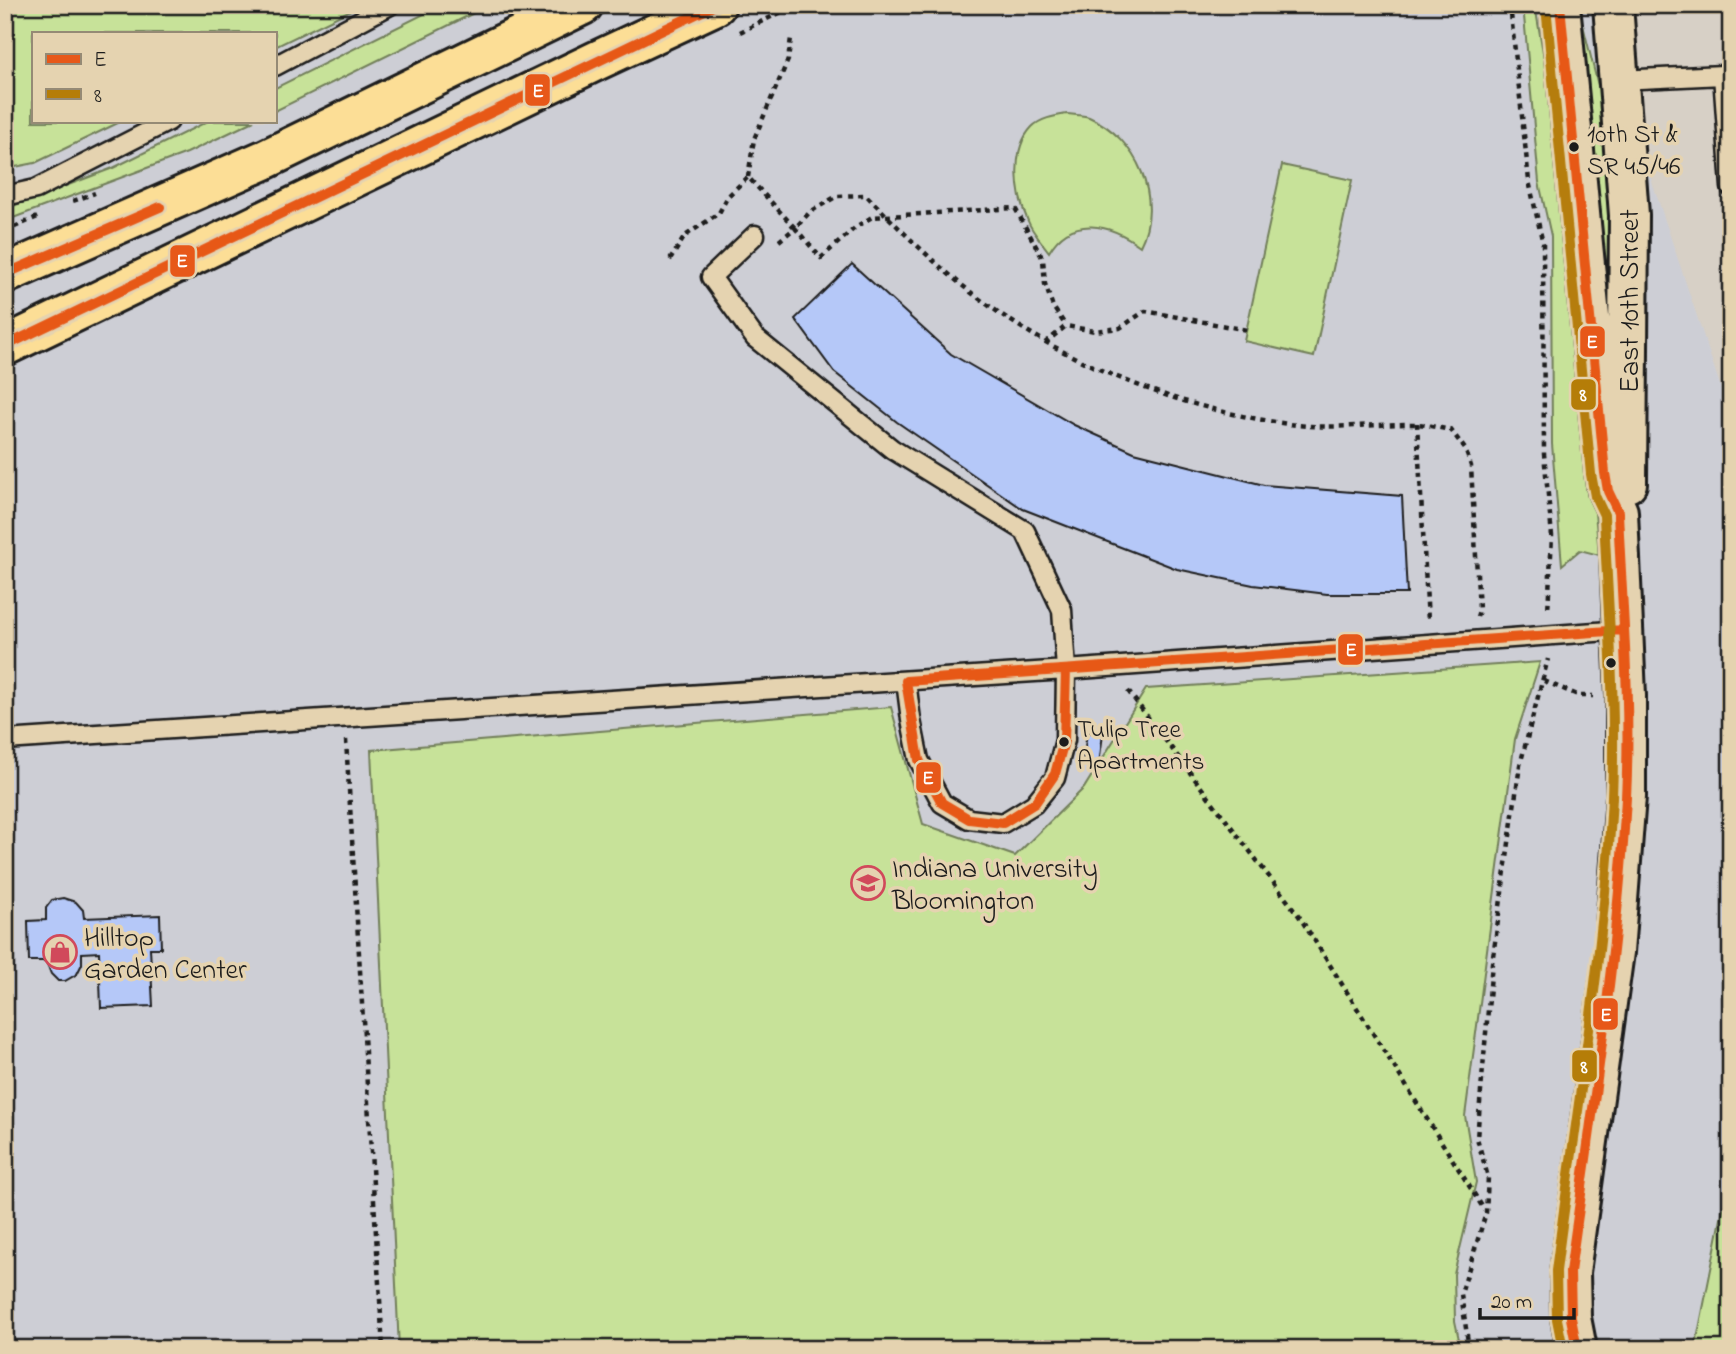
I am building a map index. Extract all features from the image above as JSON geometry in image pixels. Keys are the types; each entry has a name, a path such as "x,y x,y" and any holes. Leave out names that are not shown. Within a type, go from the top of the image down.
{"highway":[{"path":"5,274 264,160 583,5"},
{"path":"5,346 716,5"}],"street":[{"name":"East 10th Street","path":"1560,5 1605,473 1608,491 1618,512"},
{"name":"East 10th Street","path":"1577,1349 1571,1318 1570,1272 1614,952 1626,796 1626,696 1618,512 1625,493 1627,473 1629,258 1627,185 1613,5"}],"lane":[{"path":"276,65 390,5"},
{"path":"1619,80 1723,75 1731,187"},
{"path":"5,196 36,189 167,122"},
{"path":"755,235 711,277 755,338 892,449 1025,531 1062,610 1066,670 1065,740 1055,778 1034,804 1003,823 969,819 942,803 919,760 906,681"},
{"path":"5,740 906,681 1623,630"}],"path":[{"path":"1469,1349 1461,1294 1486,1213 1488,1177 1477,1138 1492,963 1520,765 1544,681 1549,653 1552,536 1544,454 1543,244 1529,181 1510,5"},
{"path":"670,260 684,236 719,213 728,197 748,177 754,139 788,60 791,38"},
{"path":"748,177 821,258 857,226 872,217 1015,208 1043,259 1045,284 1053,307 1066,326 1095,331 1120,328 1145,311 1247,330"},
{"path":"778,242 810,212 837,196 866,195 929,258 978,297 1045,343 1158,394 1241,415 1298,425 1417,424 1451,430 1465,449 1471,466 1479,610 1471,623"},
{"path":"1045,343 1066,326"},
{"path":"1417,424 1428,626 1438,625"},
{"path":"1544,681 1580,696 1626,696"},
{"path":"1116,691 1130,691 1299,916 1486,1213"},
{"path":"341,718 346,740 383,1349"}],"shaded area":[{"name":"Indiana University Bloomington","path":"5,5 1593,5 1731,418 1731,1349 5,1349"}],"green space":[{"path":"5,5 361,5 276,47 276,32 32,32 32,122 120,122 35,163 5,169"},
{"path":"442,5 490,5 276,111 276,88"},
{"path":"1523,5 1535,5 1562,166 1599,555 1580,550 1562,565 1552,444 1551,236 1539,182"},
{"path":"1578,5 1615,154 1615,437"},
{"path":"1067,114 1089,117 1106,127 1121,139 1133,155 1142,172 1149,209 1147,228 1140,246 1116,232 1092,227 1068,232 1049,252 1030,225 1018,186 1020,148 1032,127 1040,121"},
{"path":"206,122 252,122 187,153 5,221 5,209 113,168"},
{"path":"1282,165 1352,180 1314,357 1244,341"},
{"path":"1540,662 1515,739 1465,1116 1476,1182 1454,1274 1455,1321 1461,1349 399,1349 371,750 891,707 923,824 1015,856 1084,788 1146,689"},
{"path":"1731,1169 1731,1349 1695,1349"}],"building":[{"path":"852,264 951,354 1074,425 1134,452 1264,485 1402,496 1407,594 1327,594 1253,585 1177,569 1023,509 897,422 834,372 795,319"},
{"path":"1087,732 1103,734 1099,764 1083,762"},
{"name":"Hilltop Garden Center","path":"63,898 76,902 83,910 84,918 160,915 161,948 150,948 153,1006 101,1008 99,952 82,953 82,964 77,974 65,981 58,981 51,974 46,961 29,961 28,921 46,920 46,908 52,900"}],"transit line":[{"name":"E","path":"5,346 715,5"},
{"name":"E","path":"1560,5 1605,473 1608,491 1618,512 1627,727 1626,798 1617,917 1570,1272 1571,1318 1577,1349"},
{"name":"8","path":"1546,6 1591,474 1595,496 1604,515 1613,726 1612,797 1603,916 1556,1271 1557,1319 1563,1349"},
{"name":"E","path":"5,274 160,207"},
{"name":"E","path":"1066,670 1064,741 1055,774 1035,803 1003,823 969,819 942,803 919,760 906,681 1623,630"}],"place":[{"name":"10th St & SR 45/46","path":"1574,147"},
{"name":"Tulip Tree Apartments","path":"1064,742"},
{"name":"Indiana University Bloomington","path":"868,883"},
{"name":"Hilltop Garden Center","path":"60,952"}]}
